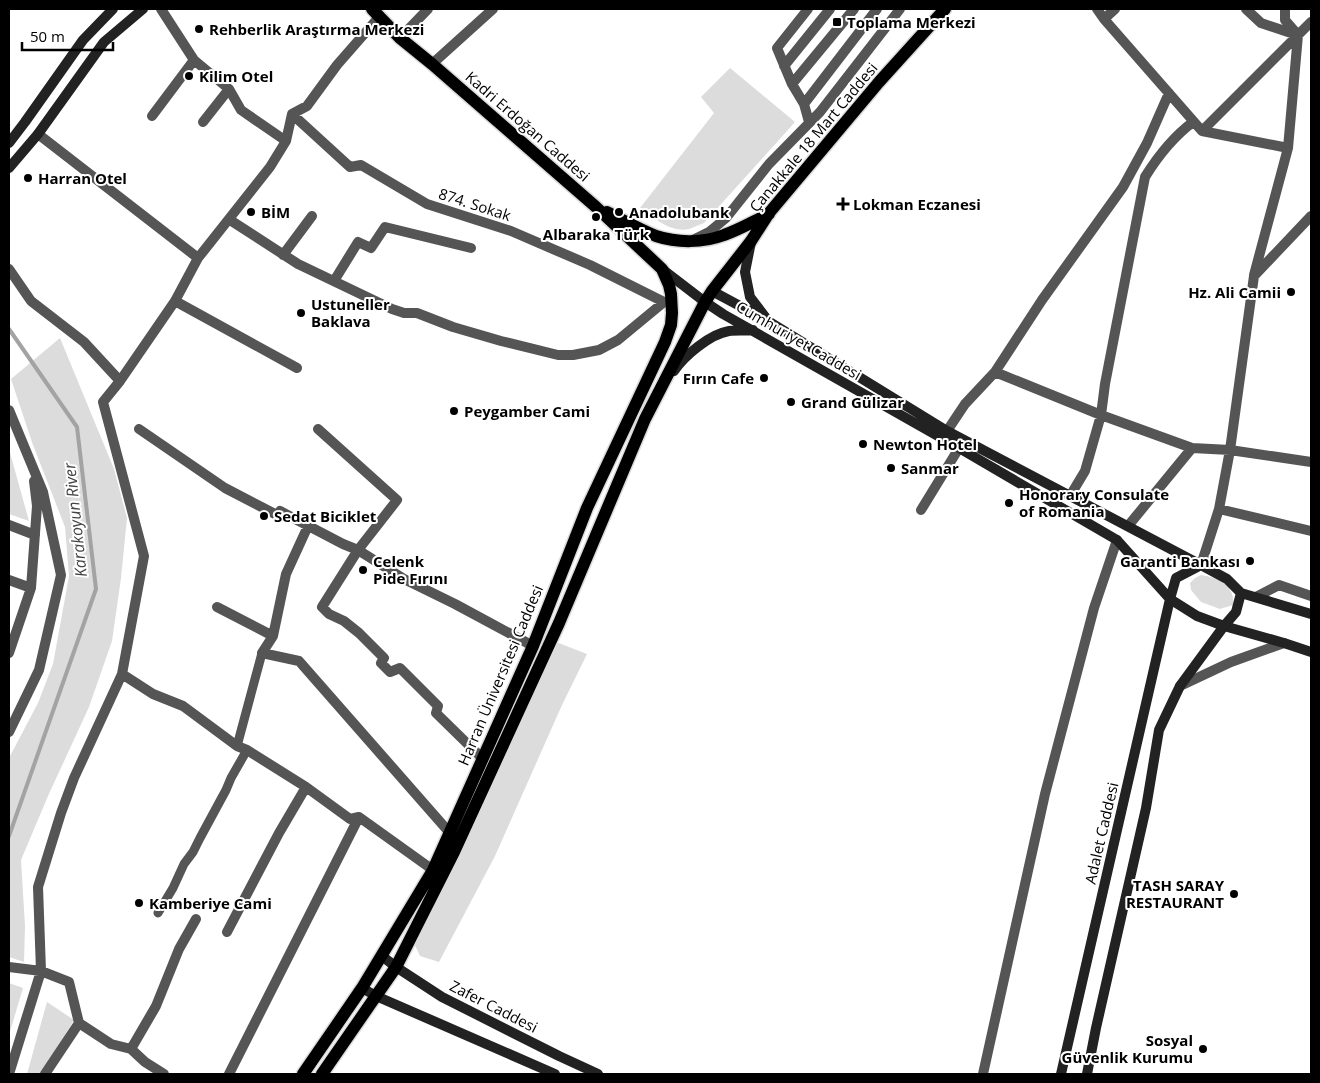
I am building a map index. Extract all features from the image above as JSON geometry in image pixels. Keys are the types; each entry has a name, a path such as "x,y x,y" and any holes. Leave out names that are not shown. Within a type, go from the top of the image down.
{"main road":[{"path":"9,143 83,40 113,9"},
{"path":"9,168 38,134 104,42 143,9"},
{"name":"Çanakkale 18 Mart Caddesi","path":"705,302 769,214 943,10"},
{"name":"Kadri Erdoğan Caddesi","path":"375,13 400,38 596,207 662,269"},
{"path":"596,207 656,236 690,241 724,235 769,214"},
{"path":"751,241 745,272 750,298 768,321"},
{"name":"Cumhuriyet Caddesi","path":"662,269 705,302 1117,540 1170,599"},
{"name":"Harran Üniversitesi Caddesi","path":"303,1074 362,988 433,870 483,759 533,646 587,508 665,342 671,325 672,313 669,285 662,269"},
{"name":"Cumhuriyet Caddesi","path":"712,291 768,321 947,431 1201,565"},
{"name":"Harran Üniversitesi Caddesi","path":"322,1074 396,967 454,852 556,632 647,414 705,302"},
{"path":"647,414 679,363 700,346 718,334 730,331 753,330"},
{"path":"1311,614 1242,593 1227,580 1201,565 1176,578 1170,599 1197,616 1311,652"},
{"path":"1087,1074 1146,808 1159,730 1180,686 1236,612 1242,593"},
{"name":"Adalet Caddesi","path":"1061,1074 1170,599"},
{"name":"Zafer Caddesi","path":"382,956 442,997 598,1074"},
{"path":"362,988 543,1072 555,1074"}],"street":[{"path":"161,9 194,60 229,89 241,110 286,141"},
{"path":"400,38 428,9"},
{"path":"432,64 493,9"},
{"path":"808,9 777,48 792,84 804,104 809,122"},
{"path":"784,66 830,9"},
{"path":"792,84 854,9"},
{"path":"804,104 877,9"},
{"path":"690,241 709,232 726,218 769,164 820,112 900,9"},
{"path":"1097,9 1202,131 1288,148"},
{"path":"1104,19 1115,9"},
{"path":"1246,9 1260,23 1298,35"},
{"path":"1201,565 1219,510 1230,450 1254,276 1288,148 1298,35 1285,20 1285,9"},
{"path":"9,1074 41,972 38,887 61,812 74,778 122,674 144,556 103,402 120,381 175,302 198,258 230,220 270,167 286,141 292,114 307,106 375,13"},
{"path":"1202,131 1311,22"},
{"path":"152,116 194,60"},
{"path":"203,122 229,89"},
{"path":"947,431 965,404 995,372 1042,300 1123,187 1147,143 1169,93"},
{"name":"874. Sokak","path":"292,114 350,167 361,165 428,204 511,232 590,265 664,302 618,340 599,350 573,356 558,355 501,341 453,327 418,313 404,313 334,281"},
{"path":"1070,496 1085,471 1101,415 1105,384 1145,177 1157,157 1182,130 1194,122"},
{"path":"38,134 198,258"},
{"path":"283,254 312,216"},
{"path":"1254,276 1311,216"},
{"path":"230,220 298,264 334,281 358,242 371,248 385,227 471,248"},
{"path":"9,269 31,300 84,342 120,381"},
{"path":"175,302 297,368"},
{"path":"995,372 1101,415 1192,448 1230,450 1311,462"},
{"path":"9,410 43,492 61,575 39,670 9,732"},
{"path":"139,429 225,488 276,515 280,511 358,550 404,579 533,646"},
{"path":"318,429 397,500 358,550 322,607 329,614 344,621 359,633 384,658 381,663 390,672 400,668 438,706 436,713 483,759"},
{"path":"921,510 959,448"},
{"path":"1128,526 1192,448"},
{"path":"9,653 31,588 38,506 32,467"},
{"path":"1219,510 1311,531"},
{"path":"9,525 35,535"},
{"path":"158,912 174,888 184,864 194,852 231,778 242,748 262,653 273,636 286,574 308,526"},
{"path":"983,1074 1045,794 1094,608 1117,540"},
{"path":"9,580 31,588"},
{"path":"1256,597 1279,585 1311,596"},
{"path":"217,607 273,636"},
{"path":"1180,686 1231,662 1284,642"},
{"path":"262,653 299,661 449,832"},
{"path":"122,674 153,694 183,706 242,748 306,787 350,819 359,817 433,870"},
{"path":"227,932 279,833 306,787"},
{"path":"229,1074 359,817"},
{"path":"131,1049 156,1006 179,949 196,919"},
{"path":"9,967 41,972 69,982 79,1024 111,1044 131,1049 145,1062 164,1074"},
{"path":"45,1074 79,1024"}],"shaded area":[{"path":"730,68 795,122 704,223 682,230 669,227 640,208 714,113 701,97"},
{"path":"60,338 114,469 127,518 112,641 89,707 21,860 25,926 24,962 9,957 9,758 38,703 53,664 69,576 65,527 33,445 11,379"},
{"path":"9,449 29,521 9,514"},
{"path":"1201,575 1219,580 1224,584 1232,593 1233,605 1220,609 1201,602 1191,590 1190,583"},
{"path":"556,642 587,654 562,705 495,856 439,962 420,956 414,943 457,862"},
{"path":"9,983 23,988 9,1035"},
{"path":"47,1002 74,1020 41,1074 27,1074"}],"waterway":[{"name":"Karakoyun River","path":"9,329 77,427 96,589 9,836"}],"place":[{"name":"Toplama Merkezi","path":"837,22"},
{"name":"Rehberlik Araştırma Merkezi","path":"199,29"},
{"name":"Kilim Otel","path":"189,76"},
{"name":"Harran Otel","path":"28,178"},
{"name":"Lokman Eczanesi","path":"843,204"},
{"name":"BİM","path":"251,212"},
{"name":"Anadolubank","path":"619,212"},
{"name":"Albaraka Türk","path":"596,217"},
{"name":"Hz. Ali Camii","path":"1291,292"},
{"name":"Ustuneller Baklava","path":"301,313"},
{"name":"Fırın Cafe","path":"764,378"},
{"name":"Grand Gülizar","path":"791,402"},
{"name":"Peygamber Cami","path":"454,411"},
{"name":"Newton Hotel","path":"863,444"},
{"name":"Sanmar","path":"891,468"},
{"name":"Honorary Consulate of Romania","path":"1009,503"},
{"name":"Sedat Biciklet","path":"264,516"},
{"name":"Garanti Bankası","path":"1250,561"},
{"name":"Celenk Pide Fırını","path":"363,570"},
{"name":"TASH SARAY RESTAURANT","path":"1234,894"},
{"name":"Kamberiye Cami","path":"139,903"},
{"name":"Sosyal Güvenlik Kurumu","path":"1203,1049"}]}
